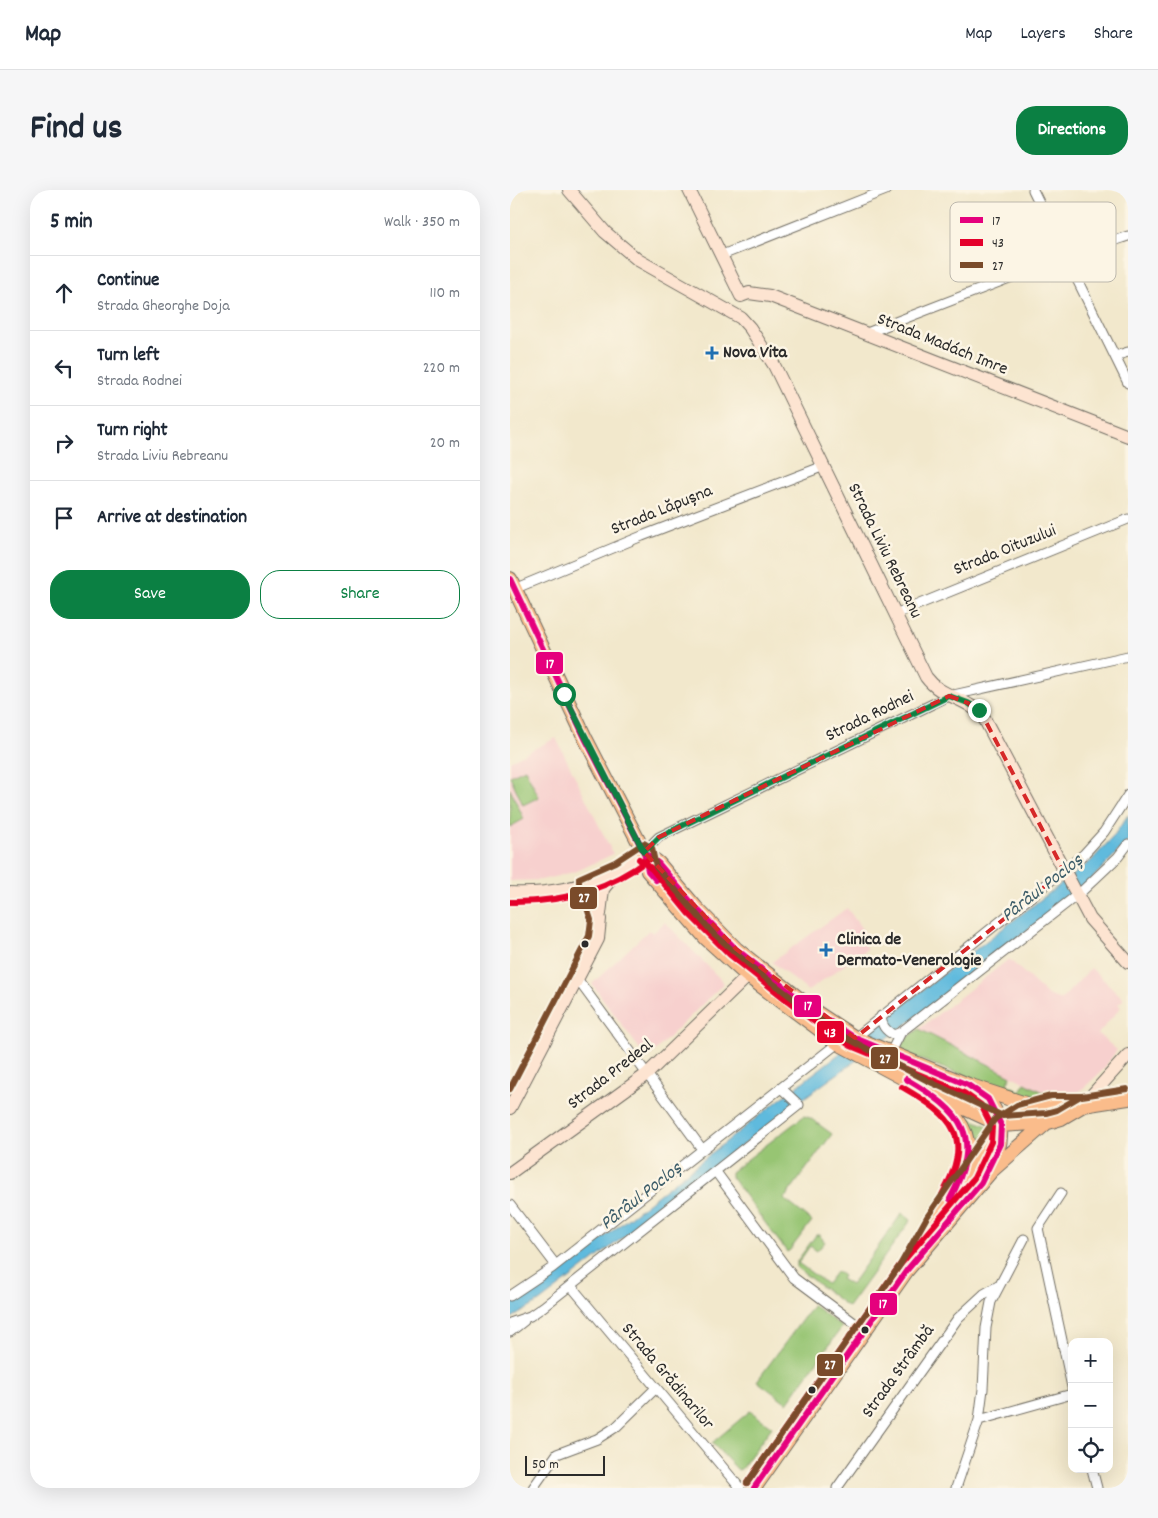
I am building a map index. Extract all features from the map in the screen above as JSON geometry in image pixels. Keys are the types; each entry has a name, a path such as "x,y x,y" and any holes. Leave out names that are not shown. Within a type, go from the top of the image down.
{"main road":[{"path":"511,583 585,738 644,852 648,871 706,938 748,976 838,1043 924,1089 1001,1125 1048,1122 1061,1118 1083,1105"},
{"path":"644,852 658,863 696,908 736,949 817,1012 855,1038 968,1085 1038,1108"},
{"path":"968,1085 988,1099 1001,1125 1000,1144 994,1160 980,1183"},
{"path":"924,1089 956,1114 968,1136 968,1158 961,1182"},
{"path":"907,1270 934,1222 1001,1125 1020,1113 1053,1104 1083,1105 1128,1098"},
{"path":"754,1488 907,1270 980,1183 1008,1155 1048,1122"}],"street":[{"name":"Strada Liviu Rebreanu","path":"569,190 606,232 638,260 733,312 750,328 774,365 926,677 934,688 979,710 1090,919 1128,962"},
{"path":"689,190 741,296 733,312"},
{"path":"722,255 886,190"},
{"path":"1033,190 1039,202"},
{"path":"1116,240 1128,236"},
{"path":"867,333 999,282"},
{"path":"1079,282 1128,383"},
{"name":"Strada Madách Imre","path":"741,296 752,293 770,296 1128,436"},
{"path":"1115,356 1128,352"},
{"name":"Strada Lăpușna","path":"511,583 642,536 824,466"},
{"name":"Strada Oituzului","path":"894,614 1128,519"},
{"name":"Strada Rodnei","path":"644,852 659,837 949,696 1128,656"},
{"path":"855,1038 1066,874 1096,841 1128,795"},
{"path":"881,1016 882,1025 886,1031 894,1035 901,1032 1077,894 1118,858 1128,844"},
{"path":"510,1108 598,939 603,889 619,870 644,852"},
{"path":"510,893 540,892 588,882 619,870"},
{"path":"588,882 600,919"},
{"name":"Strada Predeal","path":"510,1172 647,1074 748,976"},
{"path":"578,980 702,1148"},
{"path":"890,1054 901,1032"},
{"path":"510,1296 555,1264 838,1043"},
{"path":"1083,1105 1128,1055"},
{"path":"510,1332 800,1105 781,1088"},
{"path":"716,1172 785,1268 806,1289 864,1330"},
{"path":"1061,1193 1038,1228 1071,1383"},
{"path":"510,1205 555,1264"},
{"name":"Strada Strâmbă","path":"956,1488 979,1420 983,1389 986,1328 992,1302 998,1286 1024,1239"},
{"name":"Strada Grădinarilor","path":"570,1286 740,1488"},
{"name":"Strada Strâmbă","path":"837,1488 958,1318 984,1294 998,1286"},
{"path":"510,1323 530,1316"},
{"path":"534,1488 557,1454 597,1439 616,1427 655,1389"},
{"path":"979,1420 1068,1395"},
{"path":"1093,1473 1097,1488"}],"highlighted area":[{"path":"949,696 968,703 985,720 1064,871 855,1038 736,949 644,852 659,837"}],"shaded area":[{"path":"556,738 613,854 577,871 558,876 541,880 510,881 510,761"},
{"name":"Clinica de Dermato-Venerologie","path":"847,908 869,939 863,943 867,949 808,991 772,962"},
{"path":"665,922 724,983 647,1059 592,984 649,930 653,933"},
{"path":"1009,959 1048,995 1061,1000 1091,968 1124,999 1118,1004 1121,1007 1098,1034 1117,1050 1102,1071 1074,1097 1059,1100 919,1029"}],"green space":[{"path":"525,769 539,797 523,805 510,776"},
{"path":"510,789 524,819 510,827"},
{"path":"919,1029 1011,1076 1007,1084 1020,1091 1025,1083 1059,1100 1043,1102 1026,1099 906,1054 900,1047 903,1041"},
{"path":"906,1068 967,1091 983,1101 993,1115"},
{"path":"804,1116 810,1118 832,1134 784,1199 812,1221 787,1252 731,1177 731,1172"},
{"path":"964,1116 992,1128 974,1150 971,1127"},
{"path":"902,1213 911,1220 848,1307 797,1268 797,1261 816,1235 819,1235 825,1242 817,1251 810,1246 798,1263 827,1284 837,1271 843,1276 841,1279 851,1285"},
{"path":"813,1305 842,1327 787,1403 757,1381"},
{"path":"750,1411 772,1427 741,1469 738,1470 712,1443"}],"water":[{"path":"1128,815 1128,841 1087,884 904,1026 794,1105 539,1302 510,1319 510,1304 560,1272 783,1097 1091,861 1113,837"}],"transit line":[{"name":"17","path":"510,579 585,738 644,852 648,871 656,880"},
{"name":"27","path":"510,1089 589,936 591,920 579,884 579,878 615,862 644,843 652,848 656,867 712,932 754,969 843,1036 928,1081 1003,1116 1046,1113 1057,1110 1079,1097"},
{"name":"17","path":"644,852 658,863 696,908 736,949 817,1013 855,1038 968,1085 988,1099 1001,1125 1000,1144 981,1183 907,1270 754,1488"},
{"name":"43","path":"639,859 652,869 689,914 730,955 812,1020 851,1046 964,1093 981,1105 992,1127 991,1142 974,1178 900,1265 747,1483"},
{"name":"43","path":"510,902 548,900 584,892 617,879 649,859"},
{"name":"17","path":"906,1079 942,1103 954,1115 962,1128 966,1142 965,1158 960,1177 950,1199"},
{"name":"43","path":"902,1087 935,1108 946,1119 953,1130 957,1143 957,1157 952,1175 942,1195"},
{"name":"27","path":"747,1483 900,1265 927,1217 995,1119 1017,1105 1051,1096 1082,1096 1127,1089"}],"place":[{"name":"Nova Vita","path":"712,353"},
{"name":"Clinica de Dermato-Venerologie","path":"826,950"}],"route":[{"path":"564,694 644,852 659,837 949,696 968,703 979,710"}],"water label":[{"name":"Pârâul Pocloș","path":"1043,889"},
{"name":"Pârâul Pocloș","path":"642,1197"}]}
